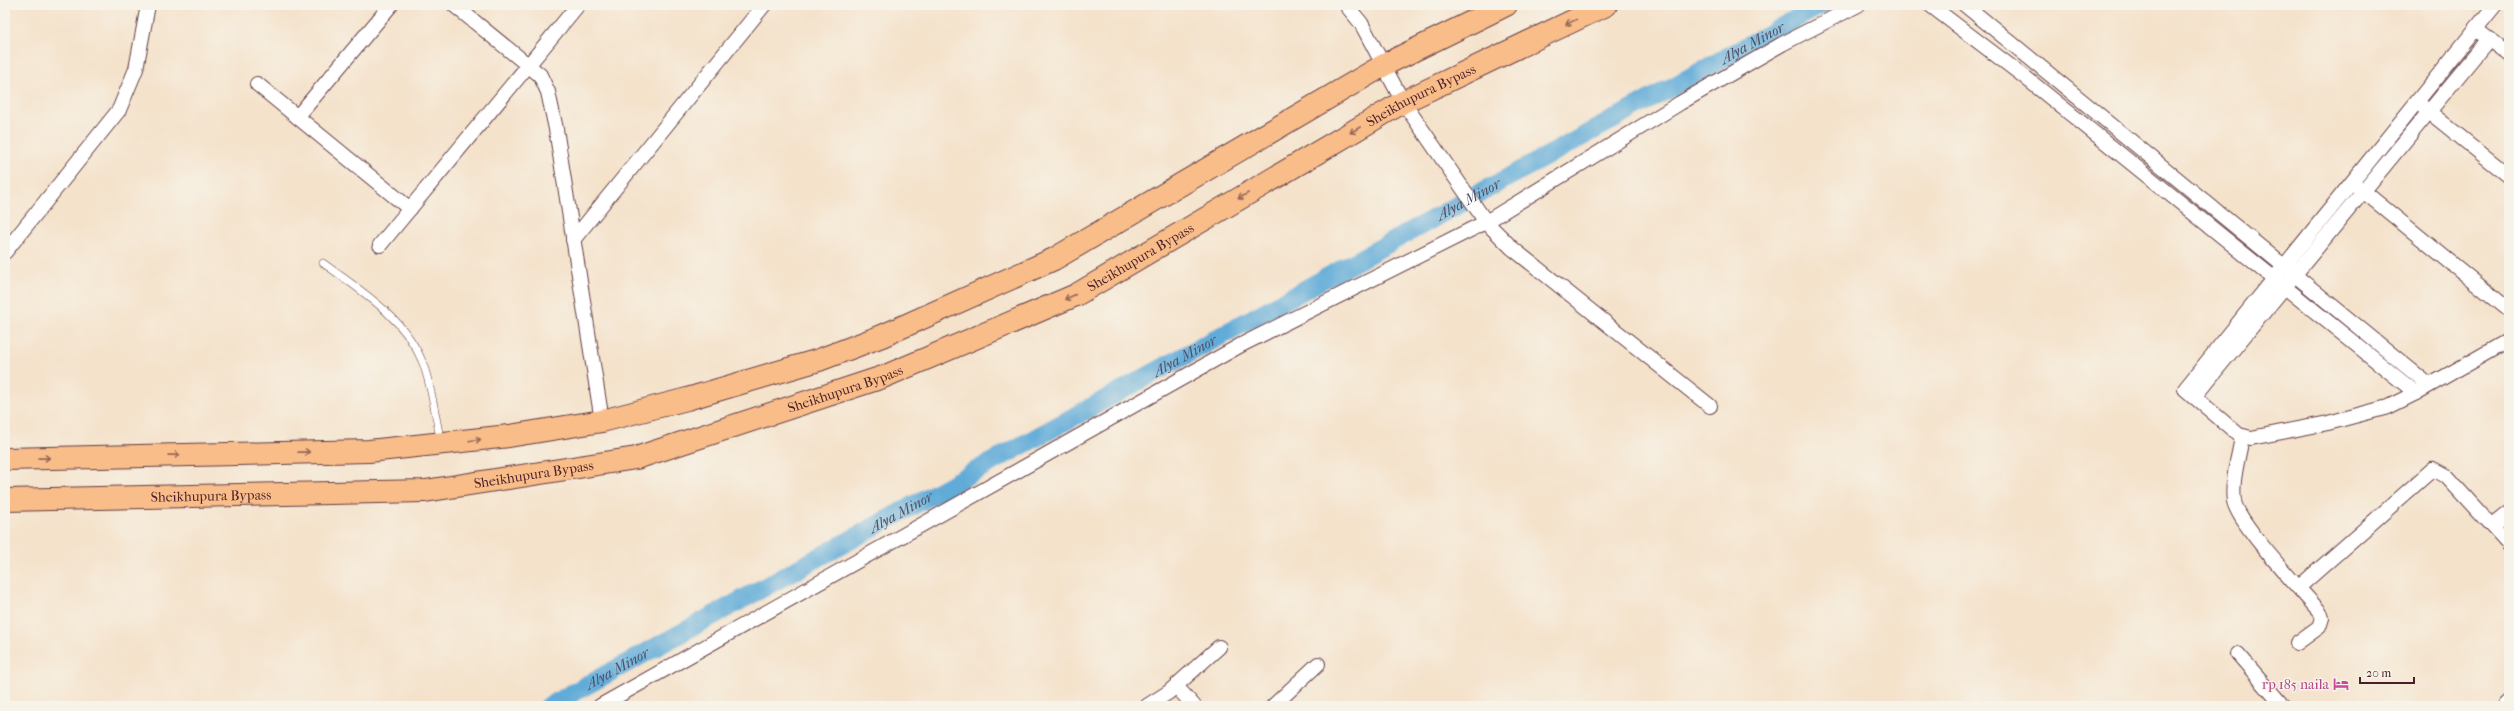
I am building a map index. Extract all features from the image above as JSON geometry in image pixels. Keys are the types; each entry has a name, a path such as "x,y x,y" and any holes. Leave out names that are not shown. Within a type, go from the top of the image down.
{"highway":[{"path":"5,459 369,451 442,444 602,421 687,399 819,360 882,336 1054,259 1384,65 1506,5"},
{"name":"Sheikhupura Bypass","path":"5,500 425,491 636,458 883,377 1076,294 1403,102 1606,5"}],"street":[{"path":"5,252 119,110 136,69 148,5"},
{"path":"298,116 392,5"},
{"path":"454,5 528,64 546,82 602,421"},
{"path":"380,245 578,5"},
{"path":"573,240 764,5"},
{"path":"1346,5 1361,23 1403,102 1486,222 1512,248 1710,406"},
{"path":"600,706 1241,345 1486,222 1680,103 1782,44 1858,5"},
{"path":"1930,5 2026,78 2416,394"},
{"path":"1965,5 2429,385"},
{"path":"2495,5 2185,389 2242,437 2252,438 2359,416 2388,406 2416,394 2429,385 2509,340"},
{"path":"2475,29 2509,55"},
{"path":"2194,397 2296,276 2488,40"},
{"path":"257,84 410,209"},
{"path":"2417,102 2509,176"},
{"path":"2352,182 2509,310"},
{"path":"2242,437 2234,490 2237,510 2248,528 2299,587 2322,618 2318,627 2297,644"},
{"path":"2299,587 2434,469 2446,476 2509,545"},
{"path":"2493,526 2509,513"},
{"path":"1147,706 1176,686 1219,647"},
{"path":"2238,654 2283,706"},
{"path":"1273,706 1318,664"},
{"path":"1176,686 1194,706"},
{"path":"2505,706 2509,702"}],"lane":[{"path":"323,263 380,305 396,321 412,343 422,361 442,444"}],"waterway":[{"name":"Alya Minor","path":"549,706 1821,5"}],"place":[{"name":"rp 185 naila","path":"2341,684"}]}
